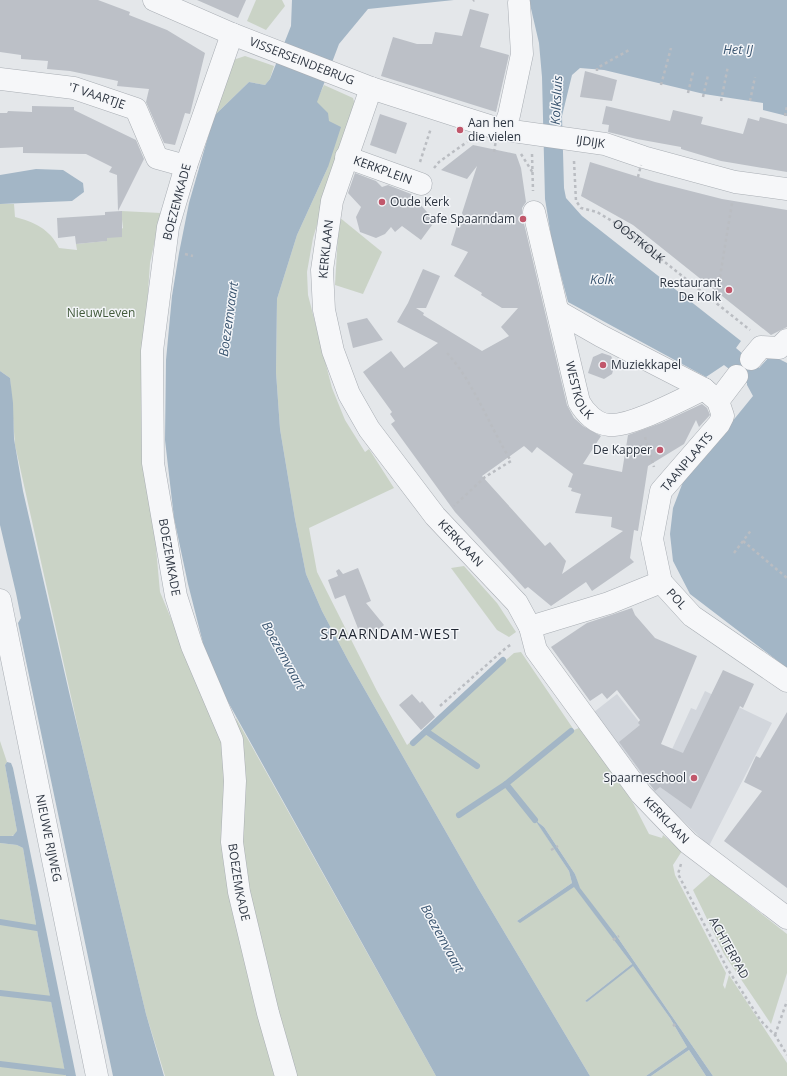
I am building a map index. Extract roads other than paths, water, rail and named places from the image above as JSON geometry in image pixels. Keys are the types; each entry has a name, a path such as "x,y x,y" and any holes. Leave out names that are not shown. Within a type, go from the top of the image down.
{"street":[{"name":"VISSERSEINDEBRUG","path":"154,0 195,8 232,34 371,88"},
{"path":"500,135 509,115 522,54 519,3"},
{"name":"BOEZEMKADE","path":"232,34 186,166 168,227 152,351 153,463 176,596 192,646 232,740 235,781 232,842 239,892 268,1014 286,1076"},
{"name":"'T VAARTJE","path":"0,79 74,88 136,109 157,158 186,166"},
{"name":"IJDIJK","path":"371,88 464,118 500,135 542,135 572,148 605,144 643,157 735,182 787,189"},
{"name":"KERKLAAN","path":"371,88 346,156 332,201 322,270 324,310 333,351 348,394 369,429 438,520 517,603 531,631 536,650 641,794 688,843 787,918"},
{"name":"KERKPLEIN","path":"346,156 417,182"},
{"name":"WESTKOLK","path":"534,212 559,312 579,402 583,409 594,419 609,425 617,425 711,395"},
{"path":"559,312 711,395 737,376"},
{"path":"756,353 779,348 787,340"},
{"name":"TAANPLAATS","path":"661,582 652,539 661,491 723,419 711,395"},
{"name":"POL","path":"531,631 609,603 661,582 692,616 787,681"},
{"name":"NIEUWE RIJWEG","path":"0,600 97,1076"}],"water":[{"name":"Boezemvaart","path":"292,0 454,0 368,9 339,44 317,102 328,113 329,121 341,127 328,167 297,235 277,299 276,372 280,429 306,574 322,611 349,662 478,888 590,1076 436,1076 223,693 204,647 188,584 174,518 165,440 166,360 172,296 189,203 214,116 249,82 265,85 270,79 291,26"},
{"path":"529,0 787,0 787,116 763,110 763,103 704,94 604,70 580,68 572,75 562,116 564,188 566,198 582,216 741,341 736,348 759,368 771,355 787,363 787,668 690,594 673,561 670,534 673,508 683,482 753,396 747,383 724,365 706,377 568,302 552,242 545,199 542,77 539,43"},
{"path":"36,169 63,170 83,183 84,192 72,201 0,204 0,175"},
{"path":"0,371 10,378 13,403 14,439 23,491 69,692 146,1014 164,1076 113,1076 18,623 21,618 0,525"},
{"path":"7,762 11,763 13,768 76,1076 66,1076 65,1072 38,936 23,848 17,845 0,843 0,836 13,836 17,831 5,765"},
{"path":"535,820 544,827 575,874 580,888 616,935 713,1076 706,1076 689,1050 651,1076 646,1076 687,1047 670,1018 633,966 587,1002 585,1001 632,964 574,887 520,923 517,921 572,883 569,871"}],"waterway":[{"path":"426,731 503,660"},
{"path":"413,743 426,731 477,766"},
{"path":"535,820 506,784 571,731"},
{"path":"459,815 506,784"},
{"path":"0,922 37,928"},
{"path":"0,993 52,999"},
{"path":"0,1064 65,1072"}],"place":[{"name":"Aan hen die vielen","path":"460,130"},
{"name":"Oude Kerk","path":"382,202"},
{"name":"Cafe Spaarndam","path":"523,219"},
{"name":"Restaurant De Kolk","path":"729,290"},
{"name":"Muziekkapel","path":"603,365"},
{"name":"De Kapper","path":"660,450"},
{"name":"Spaarneschool","path":"694,778"}],"district":[{"name":"SPAARNDAM-WEST","path":"390,634"}],"water label":[{"name":"Het IJ","path":"738,49"},
{"name":"Kolksluis","path":"556,100"},
{"name":"Kolk","path":"602,279"}],"park label":[{"name":"NieuwLeven","path":"101,313"}]}
